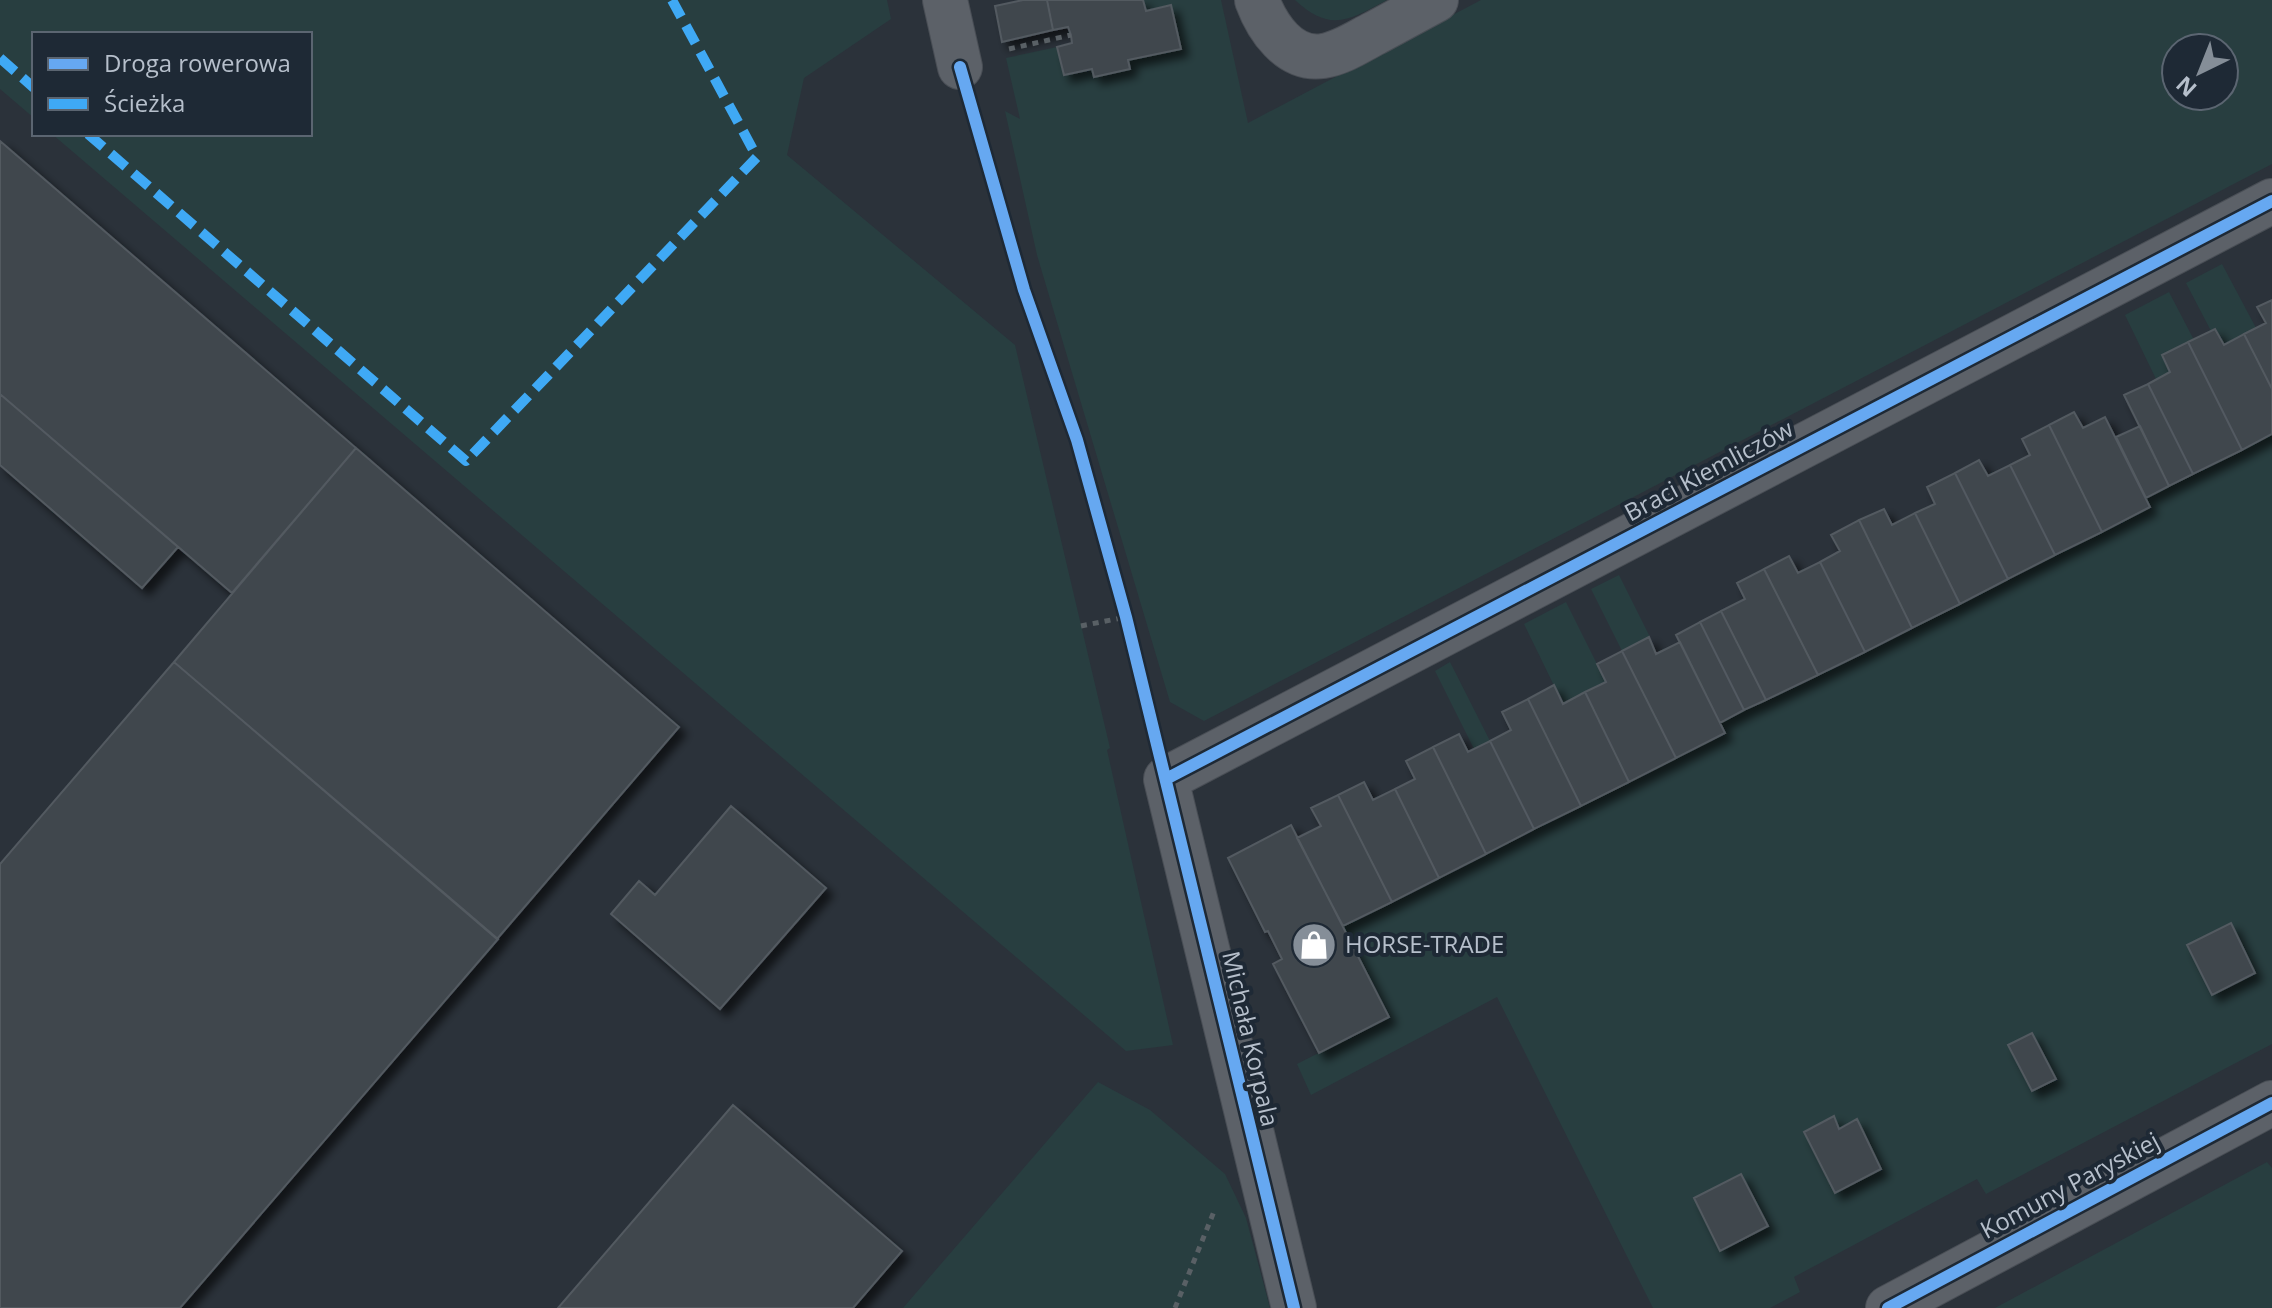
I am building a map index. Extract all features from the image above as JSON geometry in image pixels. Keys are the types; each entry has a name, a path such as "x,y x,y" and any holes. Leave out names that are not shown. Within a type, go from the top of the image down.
{"street":[{"path":"945,0 960,67"},
{"path":"1257,0 1274,33 1289,47 1312,56 1327,55 1357,43 1436,0"},
{"name":"Braci Kiemliczów","path":"1166,779 2272,201"},
{"name":"Michała Korpala","path":"1166,779 1294,1308"},
{"name":"Komuny Paryskiej","path":"1888,1308 2272,1103"}],"path":[{"path":"1004,50 1071,35"},
{"path":"1081,626 1126,617"},
{"path":"1175,1308 1218,1201 1265,1192"}],"green space":[{"path":"0,0 887,0 891,19 804,78 787,155 1015,345 1110,748 1107,750 1173,1045 1126,1051 54,136 312,136 312,32 32,32 32,116 0,89"},
{"path":"1143,0 1221,0 1248,123 1481,0 2272,0 2272,164 1204,721 1170,702 1037,255 1005,111 1020,119 1006,58 1057,47 1092,69 1094,77 1128,60 1180,49 1171,6 1146,11"},
{"path":"1295,0 1387,0 1351,17 1330,20 1319,17"},
{"path":"2222,264 2256,328 2224,345 2216,329 2211,331 2186,283"},
{"path":"2169,292 2194,340 2162,355 2170,372 2156,379 2125,315"},
{"path":"2272,434 2272,1044 1986,1194 1977,1179 1794,1277 1800,1292 1770,1308 1653,1308 1497,997 1311,1095 1297,1064 1389,1017 1343,926 1724,733 1720,723 2150,507 2146,498"},
{"path":"1619,575 1650,637 1622,651 1591,589"},
{"path":"1566,602 1606,682 1563,704 1524,624"},
{"path":"1450,662 1490,741 1474,749 1435,671"},
{"path":"1098,1082 1150,1110 1225,1174 1246,1218 1270,1308 903,1308"},
{"path":"2267,1162 2272,1168 2272,1308 1995,1308"}],"building":[{"path":"1023,0 1047,0 1053,30 1002,42 995,6"},
{"path":"1047,0 1143,0 1146,11 1171,5 1181,49 1128,60 1130,69 1094,77 1092,69 1064,75 1057,47 1072,43 1071,35 1068,27 1053,30"},
{"path":"0,141 356,448 232,593 0,394"},
{"path":"2272,300 2272,389 2244,334 2266,323 2257,307"},
{"path":"2215,329 2224,345 2244,334 2272,389 2272,434 2242,450 2188,342"},
{"path":"2188,342 2242,450 2193,474 2148,384 2170,372 2162,355"},
{"path":"2148,384 2193,474 2169,486 2124,395"},
{"path":"0,394 178,547 142,588 0,465"},
{"path":"2074,412 2083,428 2105,417 2150,507 2102,532 2049,425"},
{"path":"2049,425 2102,532 2055,555 2010,465 2030,455 2022,439"},
{"path":"2140,426 2169,486 2146,498 2116,437"},
{"path":"356,448 679,727 497,939 174,662"},
{"path":"1979,460 1988,476 2010,465 2055,555 2008,579 1955,473"},
{"path":"1955,473 2008,579 1960,604 1915,513 1935,504 1927,487"},
{"path":"1884,509 1892,525 1915,513 1960,604 1912,628 1859,520"},
{"path":"1859,520 1912,628 1865,652 1820,562 1840,551 1831,535"},
{"path":"1789,556 1798,573 1820,562 1865,652 1818,675 1764,569"},
{"path":"1764,569 1818,675 1766,700 1721,611 1745,599 1737,583"},
{"path":"1721,611 1766,700 1744,710 1700,622"},
{"path":"1700,622 1744,710 1720,723 1676,635"},
{"path":"1649,637 1656,654 1680,642 1725,733 1676,758 1622,651"},
{"path":"1622,651 1676,758 1629,782 1585,692 1606,682 1597,664"},
{"path":"174,662 498,939 180,1308 0,1308 0,864"},
{"path":"1554,685 1563,704 1585,692 1629,782 1581,806 1528,699"},
{"path":"1528,699 1581,806 1534,829 1490,741 1511,730 1502,712"},
{"path":"1459,734 1468,752 1490,741 1534,829 1486,854 1433,747"},
{"path":"1433,747 1486,854 1439,878 1395,789 1415,779 1406,761"},
{"path":"1364,782 1373,800 1395,789 1439,878 1392,902 1338,795"},
{"path":"1338,795 1392,902 1343,926 1297,838 1321,826 1311,808"},
{"path":"731,806 826,888 720,1009 611,914 639,881 655,895"},
{"name":"HORSE-TRADE","path":"1291,825 1389,1017 1319,1053 1273,964 1282,959 1228,858"},
{"path":"2231,923 2255,973 2212,995 2187,945"},
{"path":"2032,1033 2056,1079 2032,1091 2008,1045"},
{"path":"733,1105 902,1251 853,1308 558,1308"},
{"path":"1834,1116 1839,1129 1857,1119 1881,1169 1835,1193 1804,1132"},
{"path":"1741,1174 1768,1226 1720,1251 1694,1198"}],"marked path":[{"path":"90,136 466,461 757,157 672,0"},
{"path":"0,58 32,86"}],"cycle path":[{"path":"960,67 1024,290 1077,440 1126,617 1294,1308"},
{"path":"1166,779 2272,201"},
{"path":"1888,1308 2272,1103"}],"place":[{"name":"HORSE-TRADE","path":"1314,945"}]}
